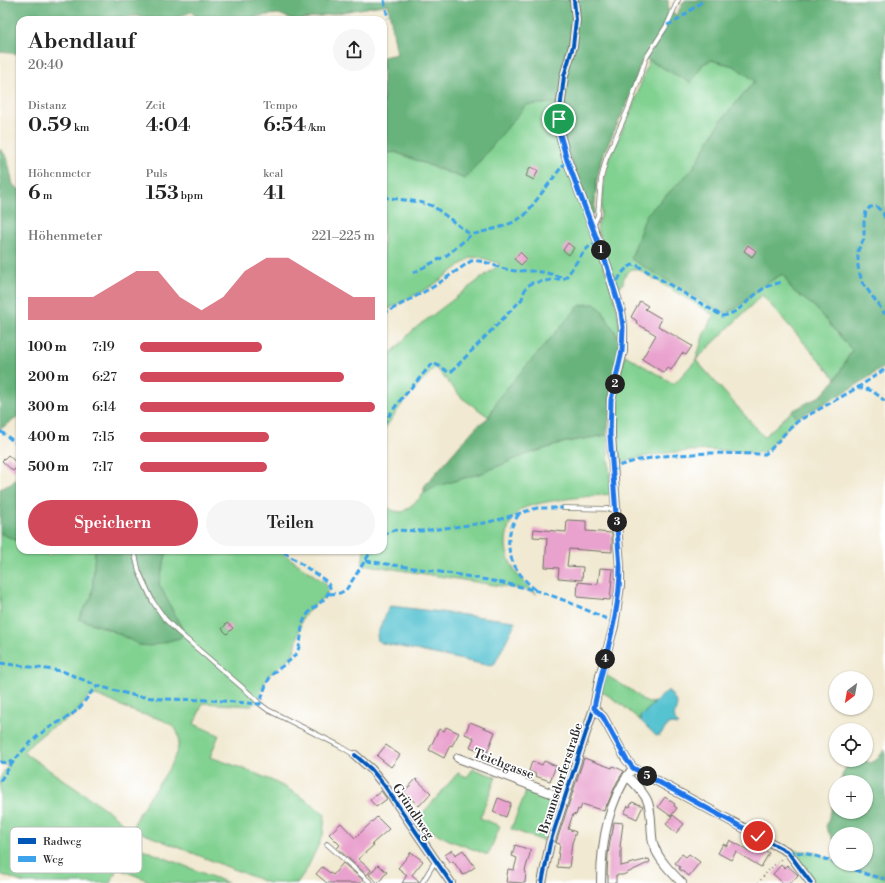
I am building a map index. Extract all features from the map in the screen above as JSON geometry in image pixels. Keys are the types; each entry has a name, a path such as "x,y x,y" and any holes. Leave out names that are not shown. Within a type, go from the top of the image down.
{"street":[{"name":"Braunsdorferstraße","path":"542,883 550,842 594,708 600,676 614,626 620,585 610,435 611,400 622,351 623,327 621,312 593,227 567,160 559,131 564,76 573,46 576,20 574,0"},
{"path":"594,708 603,717 626,759 633,768 788,852 811,883"},
{"name":"Gründlweg","path":"355,755 371,769 384,785 451,883"},
{"name":"Teichgasse","path":"458,758 564,798"},
{"path":"601,883 601,856 605,833 620,789 633,768"},
{"path":"627,776 647,799 650,810 654,844 658,853 666,866 682,883"}],"lane":[{"path":"593,227 598,214 601,179 606,159 629,107 646,58 667,25 678,0"},
{"path":"562,508 616,509"},
{"name":"Gründlweg","path":"135,554 139,572 153,602 165,619 178,632 268,710 355,755"},
{"path":"327,844 371,883"},
{"path":"422,883 436,860"}],"path":[{"path":"758,883 788,852"}],"green space":[{"path":"0,0 668,0 668,10 676,15 685,0 885,0 885,366 842,394 797,418 792,411 822,395 836,379 852,350 815,307 792,290 783,274 764,285 740,306 729,312 723,313 631,259 646,215 692,170 720,122 755,81 734,66 711,60 703,64 691,83 643,57 626,106 602,157 597,179 593,215 591,214 565,141 557,103 526,105 465,179 395,152 387,153 387,56 397,54 388,4 320,16 284,16 279,14 260,16 196,16 191,12 180,16 16,16 16,54 0,52"},
{"path":"649,60 691,83 703,64 711,60 734,66 755,80 720,122 692,170 646,215 631,259 723,313 735,309 765,284 783,274 792,290 815,307 852,350 836,379 762,295 696,360 704,333 714,315 638,269 632,269 628,272 624,277 623,284 617,288 597,228 601,215 604,180 608,160 632,109"},
{"path":"557,103 594,242 614,297 620,340 601,309 595,304 499,397 489,417 462,398 435,367 402,404 387,425 387,358 413,330 500,264 480,257 470,258 432,286 387,310 387,153 395,152 465,179 526,104"},
{"path":"0,149 7,157 13,185 16,187 16,419 0,429"},
{"path":"595,304 601,309 620,340 607,435 566,442 522,456 482,473 437,486 424,493 424,487 427,483 476,427 489,417 499,397 579,306"},
{"path":"625,355 674,384 696,360 764,437 792,411 797,418 764,452 755,453 715,450 670,452 641,457 616,466 614,400"},
{"path":"607,435 611,494 535,504 525,507 516,514 508,530 506,539 507,552 512,566 520,578 537,594 526,590 362,564 364,554 387,554 387,507 394,511 403,512 424,493 437,486 482,473 522,456 566,442"},
{"path":"16,479 16,540 0,533 0,489 11,484"},
{"path":"0,533 16,540 16,554 46,554 50,556 51,554 95,554 92,596 78,619 110,630 139,645 184,633 159,584 166,554 284,554 325,583 328,588 327,594 304,615 292,656 269,675 259,699 251,706 203,703 194,724 219,735 210,757 275,782 307,800 325,814 323,835 307,869 297,883 268,883 142,833 142,827 133,827 144,805 172,763 179,741 177,731 163,720 138,713 96,695 88,697 76,714 48,730 23,752 110,812 128,827 10,827 10,873 115,873 111,883 24,883 0,874 0,778 8,765 0,764"},
{"path":"95,554 166,554 159,584 184,633 180,638 150,646 139,645 104,627 78,619 92,596"},
{"path":"604,674 634,692 644,701 649,703 655,702 640,717 641,721 622,705 600,690"},
{"path":"885,750 885,877 863,871 873,871 873,827 829,827 829,833 826,827 829,817 829,819 873,819 873,775 843,775 846,767 873,767 873,762"},
{"path":"473,769 496,777 480,818 500,826 488,855 449,840 415,822 458,773 467,777"},
{"path":"527,789 554,799 556,803 543,841 511,829"},
{"path":"142,849 228,883 154,883 129,873 142,873"},
{"path":"791,850 812,852 829,858 829,871 866,871 885,877 885,883 814,883"}],"water":[{"path":"391,606 514,621 515,623 494,665 491,666 378,641 377,635 389,607"},
{"path":"667,691 669,691 677,703 674,717 679,725 669,724 660,735 656,736 641,721 640,717"}],"building":[{"path":"530,167 538,170 534,180 526,176"},
{"path":"568,243 574,248 569,255 563,250"},
{"path":"748,245 756,251 752,257 744,251"},
{"path":"520,252 527,259 521,265 514,259"},
{"path":"640,301 648,306 645,309 662,319 658,326 692,346 686,355 682,353 671,370 667,367 664,373 642,359 656,335 636,323 637,321 631,317"},
{"path":"8,455 16,462 16,468 13,471 2,461"},
{"path":"567,520 586,521 586,531 612,533 612,552 569,549 567,566 583,567 582,580 558,578 559,568 545,567 547,538 533,537 534,529 566,532"},
{"path":"600,568 613,569 610,600 577,597 578,582 598,584"},
{"path":"227,623 233,628 227,634 222,629"},
{"path":"470,722 495,732 487,753 470,747 474,738 465,734"},
{"path":"446,727 459,733 452,746 450,745 444,758 429,750 439,729 444,731"},
{"path":"386,745 400,755 391,767 377,756"},
{"path":"584,758 612,768 613,766 624,771 617,782 607,805 606,804 604,811 582,804 576,815 573,814 568,829 576,832 572,843 569,868 557,867 560,844 556,843"},
{"path":"532,761 542,765 544,761 556,766 550,781 535,776 536,774 529,771"},
{"path":"416,779 431,793 419,806 404,792"},
{"path":"381,791 387,799 376,807 370,800"},
{"path":"665,797 675,804 674,806 677,808 671,816 658,807"},
{"path":"498,798 511,803 506,817 493,812"},
{"path":"632,802 643,806 637,819 624,813 628,806 630,807"},
{"path":"673,815 684,824 676,833 666,824"},
{"path":"377,817 389,829 358,859 371,870 367,875 337,848 340,845 329,834 341,823 355,838"},
{"path":"614,822 623,823 620,847 621,866 649,859 650,862 623,875 616,875 616,883 608,883 608,855"},
{"path":"730,840 751,852 753,848 759,852 761,848 769,853 761,867 736,852 731,860 718,853 723,844 727,846"},
{"path":"515,845 531,850 525,871 525,883 506,882 508,869 514,870 517,858 512,856"},
{"path":"452,850 455,855 463,850 475,867 463,875 453,861 451,863 445,855"},
{"path":"411,852 423,861 412,875 419,881 419,883 402,883 407,875 398,868"},
{"path":"682,854 686,857 689,854 700,862 689,876 679,869 680,867 675,863"},
{"path":"343,863 363,880 361,883 327,883 316,874 322,867 333,875"},
{"path":"378,865 387,872 378,883 369,875"},
{"path":"781,865 784,868 787,865 798,875 791,883 783,883 773,874"}],"marked path":[{"path":"384,0 388,18"},
{"path":"667,25 678,20 704,0"},
{"path":"413,273 447,255 471,235 501,227 514,222 525,215 567,160"},
{"path":"387,198 419,202 433,206 471,235"},
{"path":"885,218 883,213 877,207 870,207 866,212 864,222 864,239 858,250 858,267 862,282 885,314"},
{"path":"387,418 398,403 430,366 434,363 448,372 452,371 522,299 524,291 528,286 532,283 565,278 583,252 592,244 598,242"},
{"path":"387,312 433,287 471,261 486,262 513,271 548,273 565,278"},
{"path":"614,289 627,268 635,264 722,316 734,312 766,287 781,282"},
{"path":"613,472 621,465 663,456 708,453 765,454 798,421 857,388 885,369"},
{"path":"857,388 869,390 885,401"},
{"path":"0,431 16,443"},
{"path":"387,533 394,530 422,531 484,523 537,508 563,508"},
{"path":"519,514 513,524 510,534 510,555 520,573 536,590"},
{"path":"0,663 62,671 98,686 136,696 162,699 212,700 260,704 271,676 296,654 303,623 307,615 327,596 330,587 326,581 287,554"},
{"path":"329,594 340,593 346,590 369,554"},
{"path":"366,561 467,576 526,588 560,599 614,622"},
{"path":"0,781 15,759 33,740 47,729 76,711 98,686"},
{"path":"0,762 8,763 13,761"},
{"path":"788,852 812,855 829,861"},
{"path":"858,871 885,879"}],"cycle path":[{"path":"542,883 550,843 594,708 600,676 614,626 620,585 611,435 611,400 623,351 623,327 621,312 607,266 567,160 559,131 564,76 573,46 576,20 574,0"},
{"path":"594,708 603,717 626,759 633,768 788,852 811,883"},
{"path":"355,755 371,769 384,785 451,883"}],"route":[{"path":"559,119 561,142 607,266 621,312 623,327 622,351 611,400 610,435 620,585 614,626 600,676 594,708 603,717 626,759 633,768 758,836"}]}
